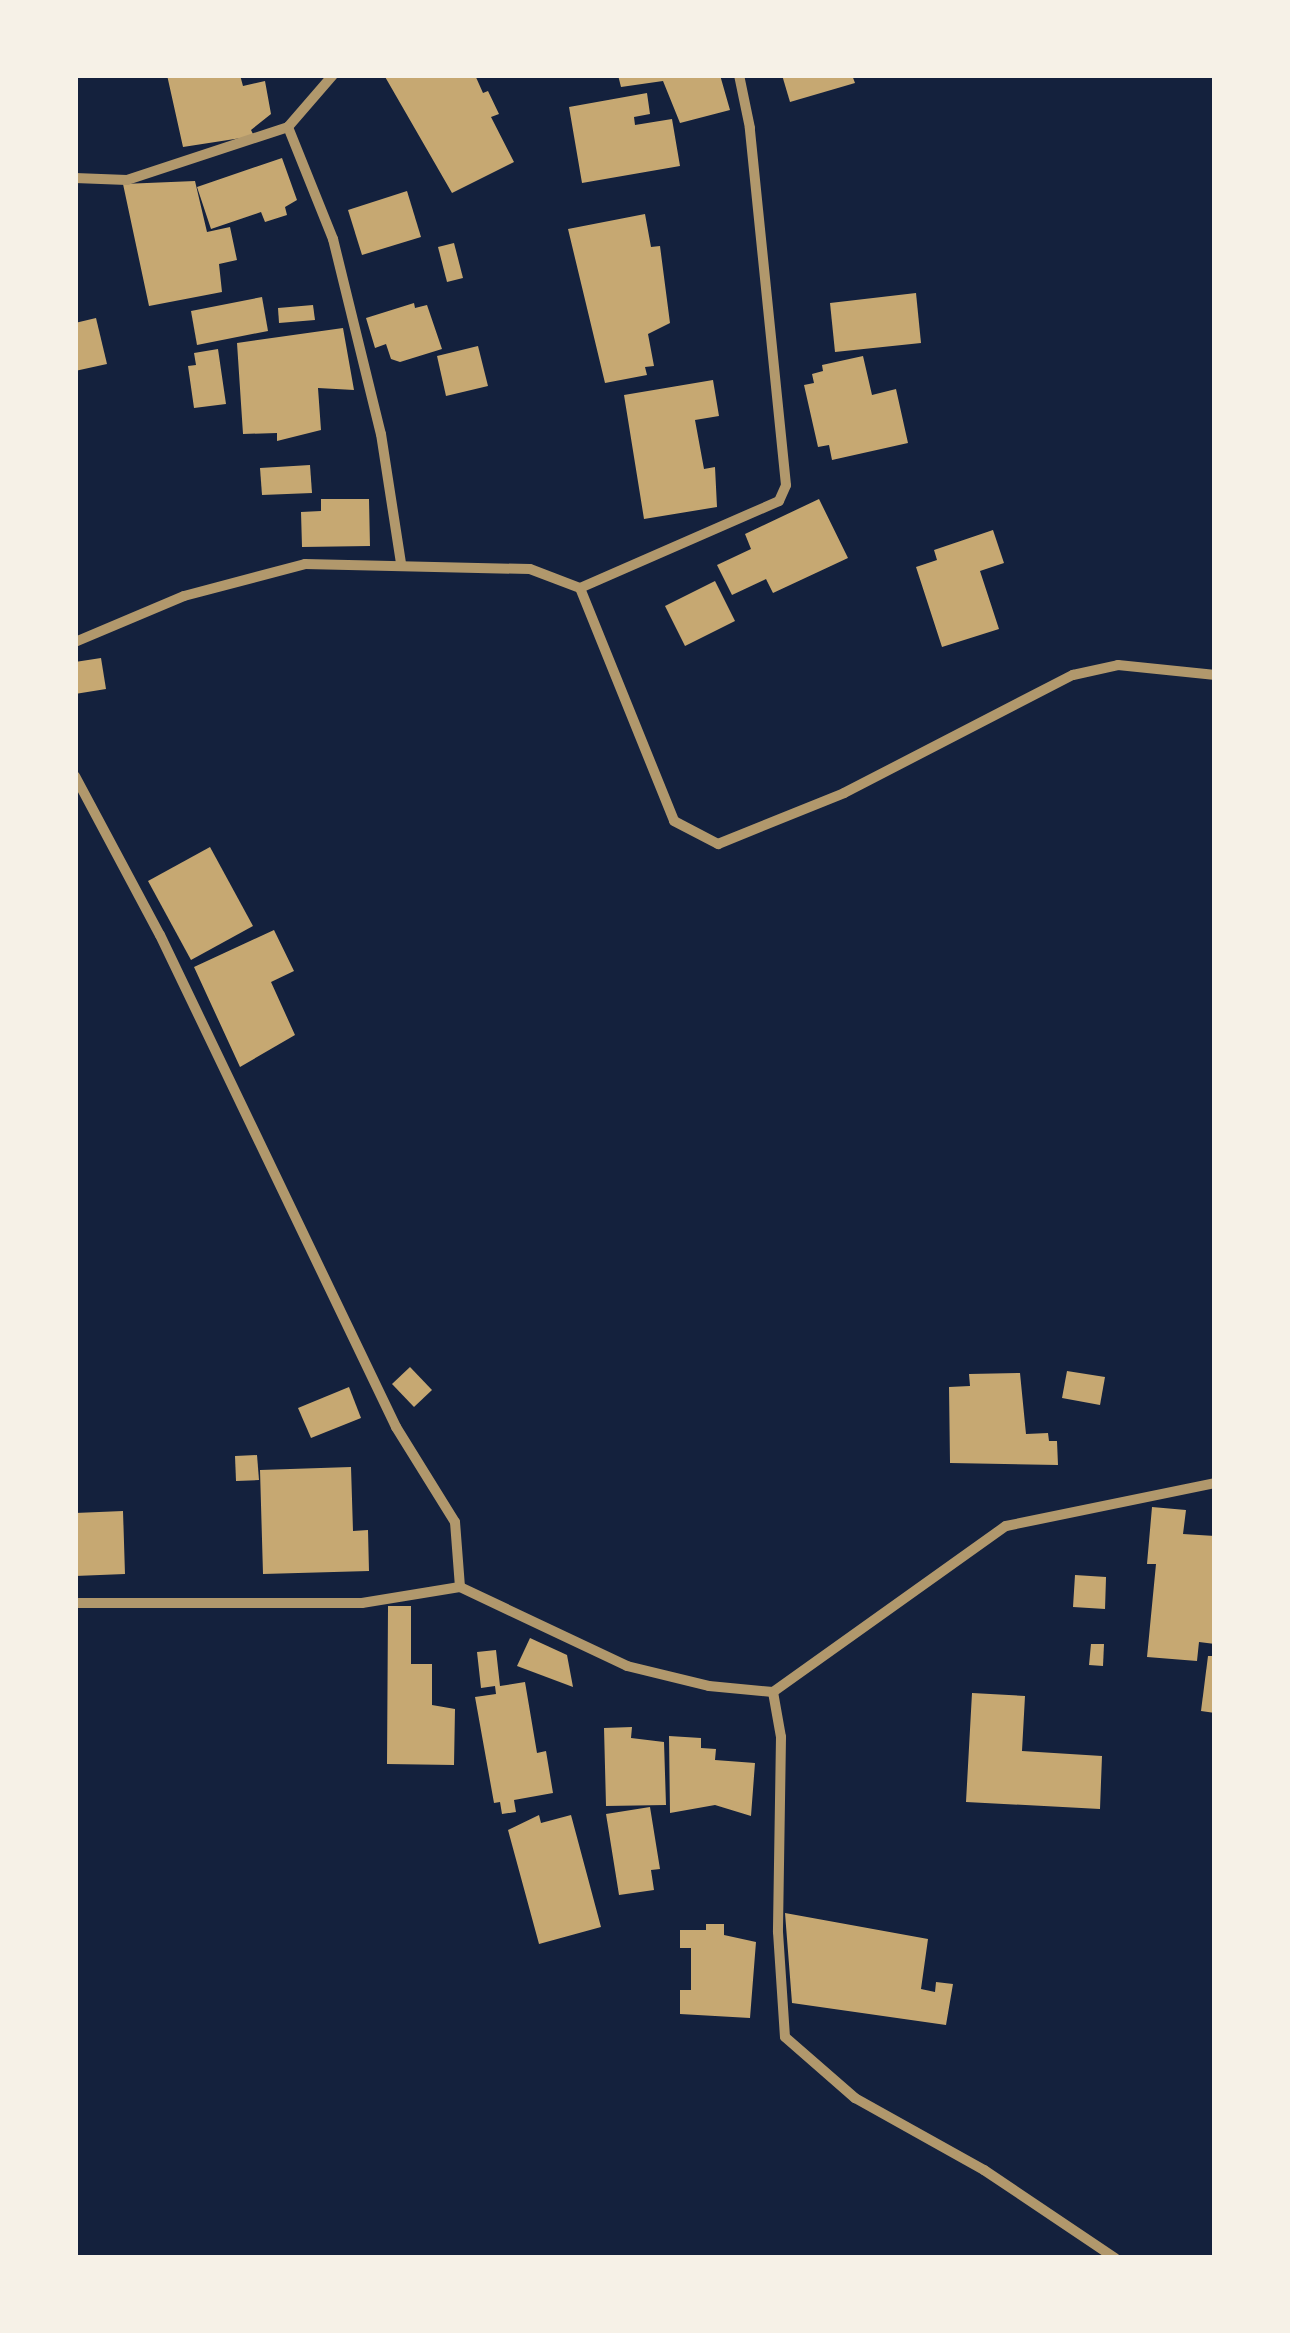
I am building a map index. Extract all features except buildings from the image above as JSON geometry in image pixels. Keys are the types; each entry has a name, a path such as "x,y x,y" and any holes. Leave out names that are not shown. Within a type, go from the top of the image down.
{"street":[{"path":"75,178 127,180 288,126 333,75"},
{"path":"75,642 184,596 270,570 400,563 530,570 580,588 779,501 786,485 750,128 738,75"},
{"path":"288,126 334,239 381,434 400,563"},
{"path":"580,588 674,821 708,842 733,843 844,792 1073,675 1118,665 1215,675"},
{"path":"75,776 160,935 396,1427 456,1522 460,1587"},
{"path":"75,1604 362,1604 460,1587 627,1666 708,1686 772,1692 1006,1526 1215,1482"},
{"path":"772,1692 781,1738 778,1932 784,2038 855,2098 984,2170 1115,2258"}]}
